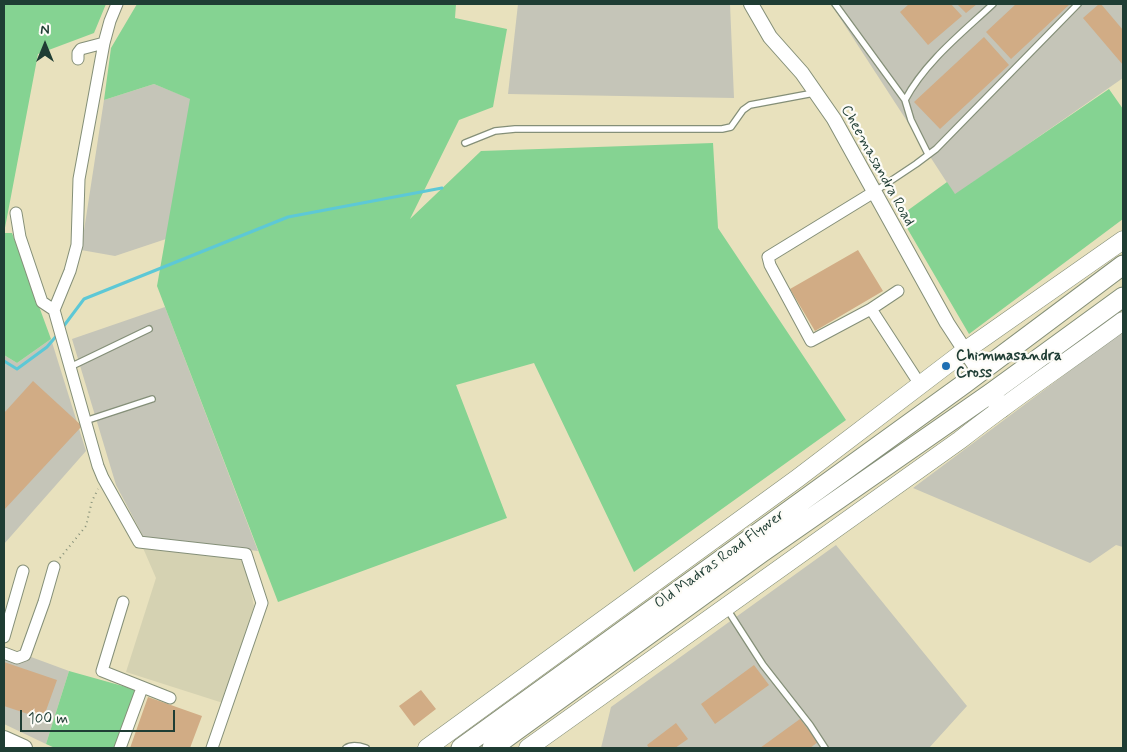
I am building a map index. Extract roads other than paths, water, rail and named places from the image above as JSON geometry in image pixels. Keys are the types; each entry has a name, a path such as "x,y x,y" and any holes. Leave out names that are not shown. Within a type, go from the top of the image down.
{"highway":[{"name":"Old Madras Road Flyover","path":"492,748 609,652 1123,265"},
{"name":"Old Madras Road Flyover","path":"461,748 996,400 1123,297"}],"main road":[{"path":"427,748 798,478 966,350 1123,240"},
{"path":"528,748 952,446 996,400 1067,363 1123,321"},
{"path":"4,738 24,748"}],"street":[{"path":"117,4 104,43 79,179 77,245 70,271 54,310 69,368 103,478 139,542 246,554 262,603 212,748"},
{"name":"Cheemasandra Road","path":"750,4 770,37 802,73 834,118 947,323 979,372"},
{"path":"78,59 78,53 81,49 104,43"},
{"path":"874,192 768,256 770,265 811,341 871,309 898,292"},
{"path":"16,213 20,237 42,302 54,310"},
{"path":"871,309 921,386"},
{"path":"4,653 17,658 24,655 44,602 54,567"},
{"path":"4,637 23,571"},
{"path":"123,602 102,671 170,698"},
{"path":"120,748 142,688"}],"lane":[{"path":"835,4 905,100 910,120 928,154"},
{"path":"905,100 915,82 928,67 992,4"},
{"path":"874,192 928,154 1078,4"},
{"path":"466,143 495,131 515,129 722,129 731,127 742,110 750,104 816,93"},
{"path":"69,368 149,329"},
{"path":"85,421 152,399"},
{"path":"725,607 763,665 810,725 825,748"},
{"path":"346,748 360,746 366,748"}],"waterway":[{"path":"63,327 84,299 288,217 442,188"},
{"path":"4,361 17,369 47,347 58,334"}],"place":[{"name":"Chimmasandra Cross","path":"946,366"}]}
